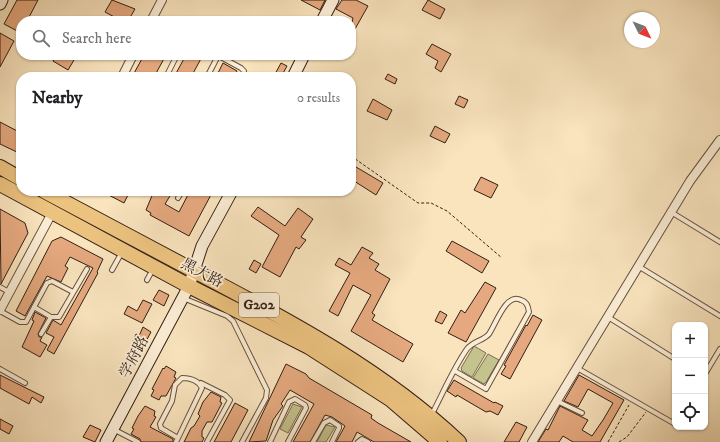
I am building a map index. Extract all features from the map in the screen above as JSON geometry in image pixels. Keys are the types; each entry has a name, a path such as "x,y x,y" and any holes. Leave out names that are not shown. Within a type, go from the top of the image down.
{"highway":[{"path":"0,167 16,176"},
{"name":"黑大路","path":"0,184 16,188"},
{"name":"黑大路","path":"44,196 58,200 275,314 345,355 394,386 431,416 459,442"},
{"name":"黑大路","path":"58,200 123,250 154,267 186,292 309,347 390,399 440,442"}],"street":[{"path":"0,4 2,0"},
{"path":"154,16 162,0"},
{"path":"325,16 333,0"},
{"path":"124,72 130,60"},
{"path":"296,72 302,60"},
{"path":"532,442 556,400 690,181 720,140"},
{"name":"学府路","path":"106,442 186,292 202,246 229,196"},
{"path":"0,311 58,200"}],"lane":[{"path":"168,72 174,60"},
{"path":"210,72 216,60"},
{"path":"226,60 241,68 244,72"},
{"path":"671,212 720,242"},
{"path":"112,270 123,250"},
{"path":"638,266 720,316"},
{"path":"147,280 154,267"},
{"path":"34,307 51,317 59,317 86,270"},
{"path":"0,311 20,322 26,322 47,283 52,281 73,292"},
{"path":"0,287 9,292"},
{"path":"186,292 233,321 267,390 266,398 242,442"},
{"path":"431,416 455,371 468,349 488,334 512,299 522,300 528,305 529,312 486,389 455,371"},
{"path":"41,334 51,317"},
{"path":"607,317 673,358"},
{"path":"708,369 720,349"},
{"path":"576,367 672,422"},
{"path":"0,369 25,383"},
{"path":"200,383 202,388 177,440 161,428 160,424 172,401 175,384 182,378 190,378 225,395 230,400 207,442"},
{"path":"270,442 289,402 295,399 306,405 306,408 288,442"},
{"path":"556,400 582,413"},
{"path":"313,442 324,423 330,420 339,426 332,442"},
{"path":"112,429 138,442"},
{"path":"358,442 362,439 368,442"}],"path":[{"path":"356,160 418,203 431,203 447,211 502,258"},
{"path":"608,442 632,399"},
{"path":"619,442 627,437 648,408"}],"shaded area":[{"path":"474,346 486,353 472,377 462,371 461,368"},
{"path":"488,354 499,360 484,384 473,378"},
{"path":"293,404 302,407 288,433 280,429"},
{"path":"326,425 335,427 326,442 317,442"}],"building":[{"path":"17,0 38,0 30,16 16,16 16,30 4,24"},
{"path":"112,0 135,9 131,16 113,16 105,12"},
{"path":"301,0 325,0 320,10"},
{"path":"342,0 356,0 368,6 356,27 356,16 349,16 336,9"},
{"path":"428,0 445,9 440,19 422,10"},
{"path":"0,33 14,41 0,67"},
{"path":"432,44 451,54 441,72 435,68 438,61 426,54"},
{"path":"54,60 74,60 68,70"},
{"path":"141,60 163,60 157,72 135,72"},
{"path":"183,60 200,60 194,72 177,72"},
{"path":"223,63 237,71 236,72 218,72"},
{"path":"281,63 287,66 284,72 276,72"},
{"path":"388,74 397,79 395,84 385,79"},
{"path":"459,96 468,100 464,108 455,104"},
{"path":"373,99 392,110 387,120 367,111"},
{"path":"0,122 16,130 16,152 0,144"},
{"path":"435,126 450,134 445,143 430,136"},
{"path":"356,167 383,183 376,195 356,182"},
{"path":"481,177 498,185 491,198 474,190"},
{"path":"111,196 128,196 124,203"},
{"path":"152,196 170,196 165,204 179,212 187,196 210,196 189,236 150,215 151,213 146,210"},
{"path":"258,207 285,226 298,208 313,219 301,237 306,240 299,249 296,247 280,277 262,267 279,235 251,216"},
{"path":"0,209 25,223 28,233 1,284"},
{"path":"61,237 103,259 97,272 98,273 54,354 47,350 54,337 46,333 53,320 61,325 93,268 70,257 65,266 68,268 61,282 47,276 25,316 16,311 52,241"},
{"path":"452,241 489,261 482,273 446,251"},
{"path":"362,247 373,253 369,258 379,264 375,270 390,279 372,313 375,315 372,320 413,344 403,362 351,331 371,295 353,285 338,316 329,311 350,273 335,265 339,258 351,265"},
{"path":"254,260 261,264 256,273 249,269"},
{"path":"485,282 496,288 466,342 448,333 461,310 465,313"},
{"path":"159,290 169,295 164,306 153,300"},
{"path":"143,300 152,304 142,323 124,314 128,306 137,311"},
{"path":"440,311 447,315 442,324 435,321"},
{"path":"35,312 46,318 38,334 39,337 42,337 40,341 47,345 40,357 22,347 34,321 32,320"},
{"path":"533,315 542,320 510,379 501,374 506,366 504,365"},
{"path":"143,327 151,332 143,347 133,341 136,334 139,336"},
{"path":"286,364 306,374 309,378 372,415 371,418 378,423 411,442 374,442 357,432 352,442 336,442 345,426 332,417 325,415 310,442 293,442 314,404 290,390 281,404 283,406 273,420 266,441 249,442"},
{"path":"166,366 176,372 174,377 176,378 166,396 161,396 159,400 151,396 154,390 152,389 163,368 164,369"},
{"path":"0,375 44,397 41,403 32,397 29,404 0,388"},
{"path":"579,375 624,400 600,442 573,442 563,436 559,442 538,442 546,429 548,430 560,406 588,420 582,430 592,436 603,420 613,403 588,389 578,407 564,401"},
{"path":"454,380 494,403 495,402 503,406 498,415 490,411 486,412 457,395 456,397 447,391"},
{"path":"211,392 221,397 220,402 222,403 212,422 207,422 202,431 202,437 204,438 202,442 184,442 191,428 200,416 198,414 203,402"},
{"path":"235,403 248,410 231,442 214,442"},
{"path":"145,406 155,411 154,416 156,417 150,427 173,439 173,442 141,442 140,439 131,434 134,429 132,428 138,416"},
{"path":"0,419 13,426 9,434 0,429"},
{"path":"516,422 527,427 519,442 504,442"},
{"path":"90,425 101,430 95,442 83,437"}]}
